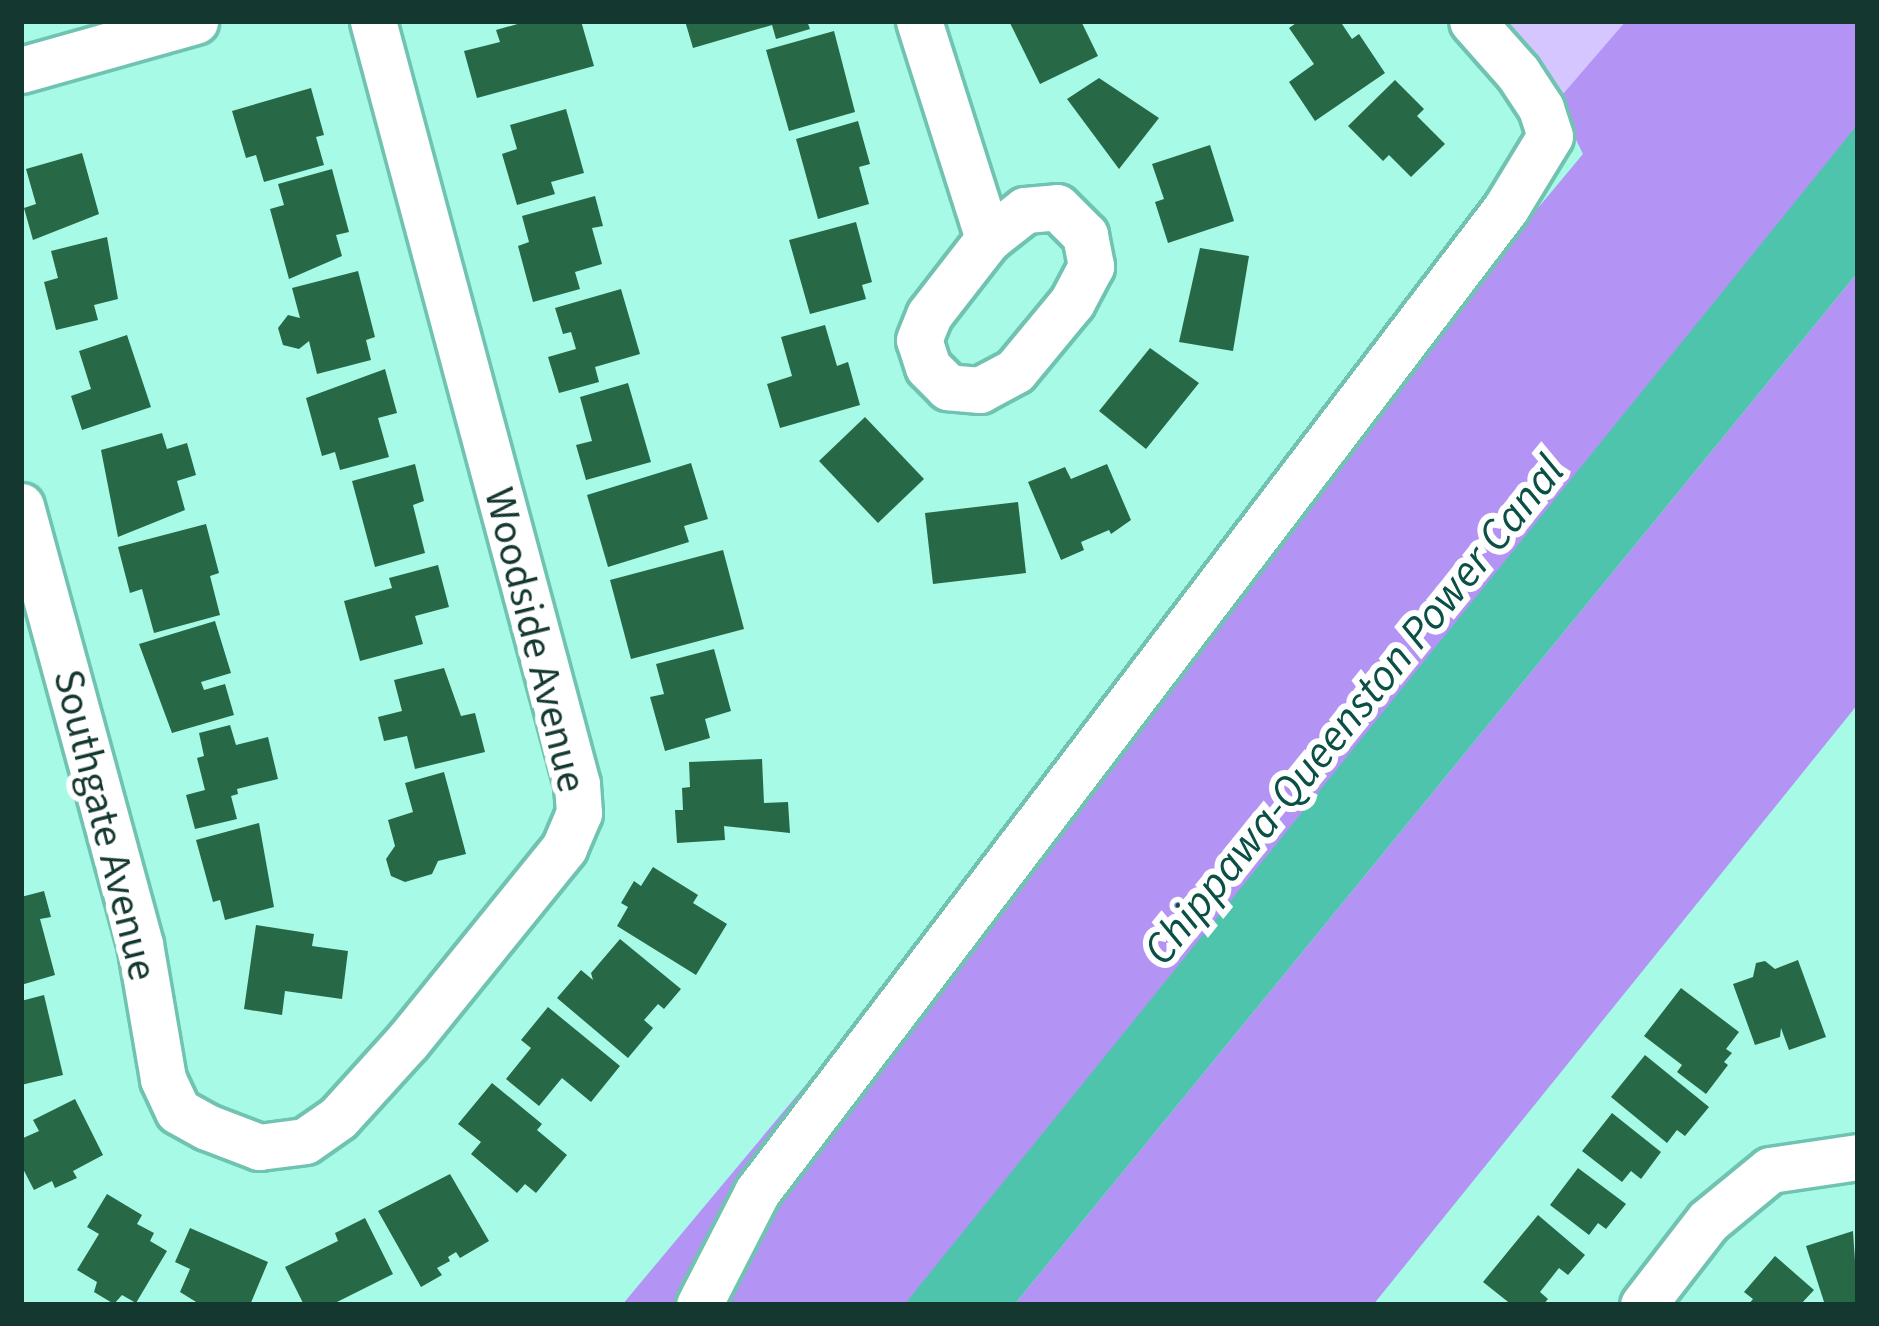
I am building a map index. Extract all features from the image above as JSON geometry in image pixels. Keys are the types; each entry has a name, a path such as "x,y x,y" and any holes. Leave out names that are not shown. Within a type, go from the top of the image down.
{"street":[{"path":"21,70 195,21"},
{"name":"Woodside Avenue","path":"207,1127 259,1148 305,1141 338,1118 565,848 579,813 578,784 373,21"},
{"path":"919,21 988,239"},
{"path":"699,1305 757,1192 1506,208 1550,136 1541,107 1518,73 1472,21"},
{"name":"Southgate Avenue","path":"21,506 140,944 164,1079 178,1111 207,1127"},
{"path":"1642,1305 1708,1221 1770,1170 1858,1157"}],"shaded area":[{"path":"1504,21 1669,21 1557,101"},
{"path":"1626,21 1858,21 1858,127 906,1305 622,1305 1583,154 1557,101"},
{"name":"Chippawa-Queenston Power Canal","path":"1858,124 1858,272 1014,1305 904,1305"},
{"path":"1858,272 1858,704 1373,1305 1014,1305"}],"building":[{"path":"528,21 581,21 594,66 477,98 464,51 500,42 496,30"},
{"path":"685,21 807,21 810,29 776,39 772,25 693,48"},
{"path":"1009,21 1081,21 1098,56 1040,84"},
{"path":"1299,21 1340,21 1352,39 1359,34 1385,73 1315,121 1289,82 1314,64 1289,28"},
{"path":"834,31 855,112 789,131 766,50"},
{"path":"1099,78 1159,118 1119,169 1067,99"},
{"path":"1395,80 1424,109 1417,116 1445,144 1411,177 1389,155 1383,161 1348,126"},
{"path":"311,88 324,135 316,137 324,165 264,182 256,155 246,158 232,111"},
{"path":"566,109 584,173 551,182 555,194 517,205 502,154 517,149 510,125"},
{"path":"858,121 870,164 859,167 869,204 818,219 796,139"},
{"path":"1210,145 1234,221 1168,243 1155,202 1164,199 1152,164"},
{"path":"82,153 99,214 33,240 24,208 36,204 26,169"},
{"path":"332,169 349,232 336,235 342,256 289,279 270,209 284,205 278,184"},
{"path":"595,196 603,226 592,228 602,264 575,272 580,289 533,302 518,246 529,242 522,216"},
{"path":"856,222 872,282 862,285 866,299 810,314 789,240"},
{"path":"107,237 118,299 94,305 98,320 56,330 44,282 58,278 51,251"},
{"path":"1200,248 1249,256 1233,351 1179,342"},
{"path":"358,271 375,337 366,340 371,360 317,374 309,341 299,349 283,345 278,328 288,315 300,318 292,288"},
{"path":"621,289 640,354 595,367 599,382 559,393 548,357 576,349 571,332 563,334 555,308"},
{"path":"825,325 837,366 848,362 860,405 780,428 767,384 792,376 781,337"},
{"path":"127,335 151,407 82,430 71,396 91,389 79,351"},
{"path":"1150,348 1199,383 1146,449 1099,411"},
{"path":"385,369 397,413 378,418 389,457 340,470 335,452 322,456 306,398"},
{"path":"628,383 651,462 586,480 576,445 592,441 580,397"},
{"path":"865,417 924,479 878,523 819,461"},
{"path":"162,433 167,449 187,443 196,475 177,481 185,510 118,537 101,450"},
{"path":"691,463 708,519 684,526 689,542 608,567 587,495"},
{"path":"415,464 424,501 413,505 425,553 375,567 352,481"},
{"path":"1107,464 1131,520 1111,534 1109,530 1081,542 1084,550 1061,560 1028,482 1065,467 1071,479"},
{"path":"1018,502 1026,573 933,584 925,513"},
{"path":"206,524 219,573 210,576 220,615 154,633 142,589 130,593 118,547"},
{"path":"723,550 744,629 631,659 610,580"},
{"path":"438,565 449,607 415,616 423,644 360,661 344,601 392,588 389,578"},
{"path":"215,621 231,673 201,682 204,690 225,684 234,715 172,733 139,644"},
{"path":"714,649 731,711 705,719 710,738 665,751 650,697 664,694 656,664"},
{"path":"444,668 461,716 475,713 485,752 415,769 407,736 384,741 378,717 402,711 394,680"},
{"path":"230,725 236,745 268,737 278,779 237,789 238,794 231,796 237,819 195,829 186,795 205,790 197,758 204,756 199,733"},
{"path":"762,759 764,803 788,802 790,833 724,826 725,840 677,843 675,810 683,810 682,788 690,787 689,762"},
{"path":"444,772 466,854 438,861 432,874 405,882 391,876 386,859 395,846 388,820 413,812 405,783"},
{"path":"259,823 274,907 225,920 220,900 213,902 196,840"},
{"path":"653,867 698,895 693,903 727,924 696,975 617,926 628,907 621,903 634,881 641,886"},
{"path":"44,891 51,917 40,919 55,975 21,985 21,897"},
{"path":"256,925 314,934 312,946 348,951 342,999 285,991 282,1015 244,1009"},
{"path":"620,939 681,989 664,1009 658,1004 644,1020 653,1028 628,1058 557,998 581,970 593,980 591,973"},
{"path":"1798,960 1826,1037 1789,1050 1781,1028 1780,1037 1755,1045 1733,984 1753,977 1756,963 1765,961 1775,969"},
{"path":"1681,988 1739,1032 1726,1049 1732,1053 1724,1062 1728,1065 1706,1094 1677,1072 1682,1065 1644,1036"},
{"path":"44,995 63,1075 21,1085 21,1001"},
{"path":"548,1007 620,1066 591,1102 562,1078 539,1106 506,1079 531,1048 521,1040"},
{"path":"1645,1055 1709,1107 1685,1136 1677,1130 1667,1143 1611,1097"},
{"path":"492,1083 542,1124 537,1130 567,1155 536,1193 525,1184 517,1193 471,1154 481,1142 458,1124"},
{"path":"75,1099 103,1155 73,1171 77,1178 55,1188 52,1181 34,1190 21,1165 21,1139 39,1131 33,1120"},
{"path":"1612,1113 1661,1152 1641,1179 1631,1171 1622,1182 1582,1151"},
{"path":"1578,1168 1626,1204 1606,1229 1598,1223 1589,1235 1550,1205"},
{"path":"450,1174 489,1241 460,1258 456,1252 448,1257 450,1261 437,1268 442,1275 421,1287 378,1211"},
{"path":"107,1194 142,1215 137,1224 154,1233 150,1241 167,1251 136,1303 122,1295 114,1304 94,1292 97,1282 77,1270 99,1234 87,1227"},
{"path":"1538,1215 1585,1255 1568,1275 1559,1268 1540,1292 1548,1299 1543,1305 1512,1305 1483,1282"},
{"path":"365,1218 393,1274 331,1305 304,1305 285,1267 338,1241 335,1233"},
{"path":"190,1228 268,1262 250,1305 201,1305 180,1292 190,1269 175,1262"},
{"path":"1853,1231 1858,1305 1825,1305 1806,1246"},
{"path":"1775,1256 1814,1290 1800,1305 1748,1305 1753,1299 1744,1292"}]}
